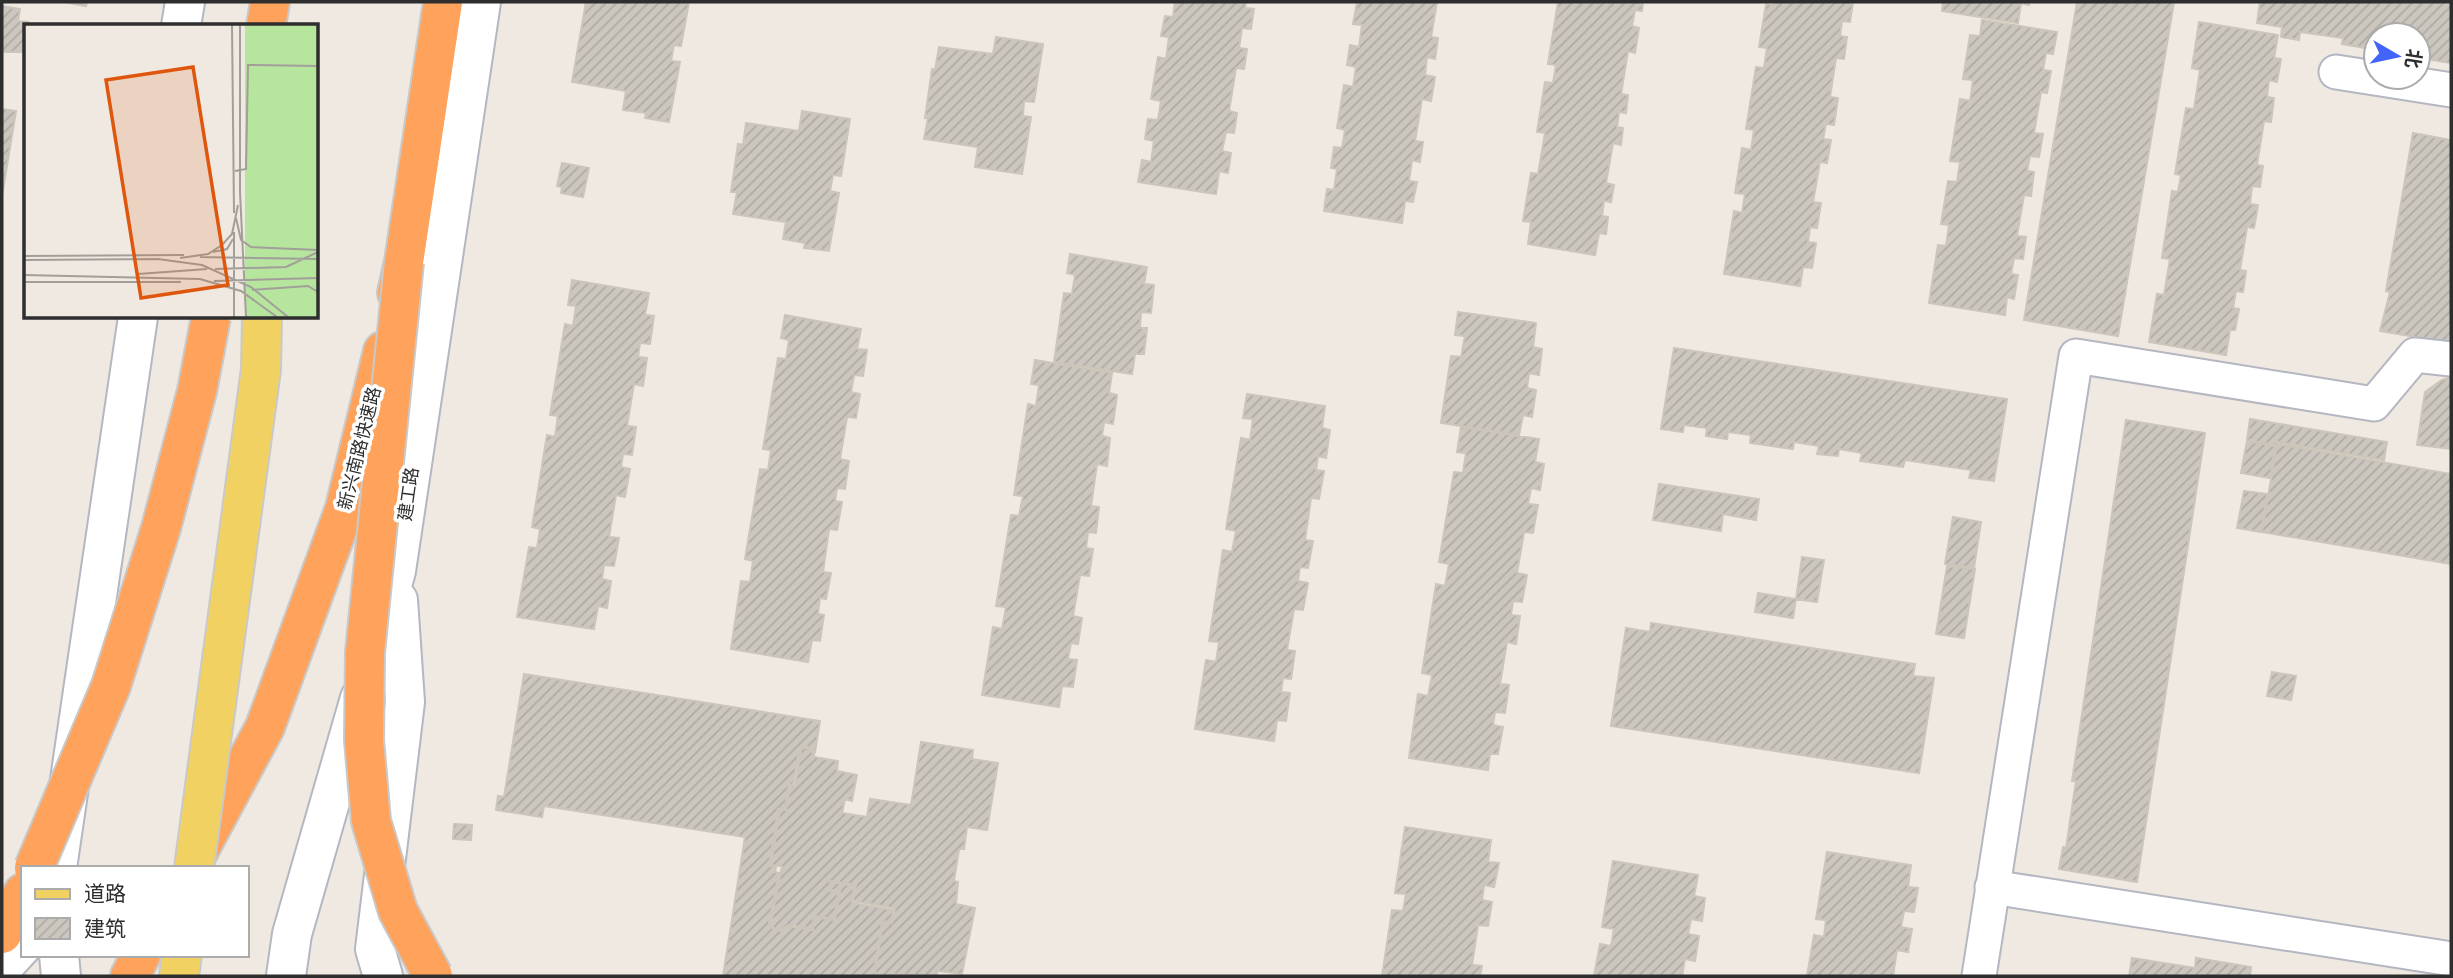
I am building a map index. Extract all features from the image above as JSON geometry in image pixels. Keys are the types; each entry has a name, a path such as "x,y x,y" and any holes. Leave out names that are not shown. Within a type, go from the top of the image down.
{"highway":[{"name":"新兴南路快速路","path":"192,866 265,727 345,508 404,262 443,2"},
{"path":"404,262 365,652 364,740 371,821 382,860 398,912 433,976"},
{"path":"35,866 111,686 161,528 197,391 211,318"},
{"path":"2,934 21,897"},
{"path":"130,976 140,957"}],"main road":[{"path":"181,24 185,2"},
{"name":"建工路","path":"286,976 292,934 397,571 481,2"},
{"path":"57,866 138,318"},
{"path":"191,866 261,369 262,318"},
{"path":"383,976 376,949 405,702 397,571"},
{"path":"2,968 21,947"},
{"path":"59,957 61,976"},
{"path":"179,976 182,957"}],"street":[{"path":"2336,72 2451,90"},
{"path":"1979,976 2076,356 2374,404 2415,355 2451,359"},
{"path":"1992,887 2451,959"}],"building":[{"path":"64,2 87,2 86,6"},
{"path":"586,2 689,2 681,46 674,45 671,61 680,62 669,122 645,118 646,113 623,110 626,91 572,82"},
{"path":"1175,2 1246,2 1245,8 1254,9 1251,29 1242,28 1239,48 1247,49 1244,69 1236,68 1229,111 1237,113 1234,133 1226,132 1222,151 1231,153 1228,173 1219,171 1216,194 1138,182 1142,160 1151,162 1154,141 1145,139 1148,119 1158,120 1161,101 1151,99 1158,57 1166,59 1169,37 1161,36 1165,16 1173,17"},
{"path":"1357,2 1437,2 1431,37 1438,38 1435,59 1427,57 1425,75 1435,77 1431,101 1422,99 1415,141 1423,142 1420,162 1412,160 1409,181 1417,182 1413,202 1405,201 1402,223 1324,211 1327,189 1334,190 1337,169 1331,168 1334,147 1342,148 1345,130 1337,128 1344,85 1353,87 1356,67 1347,65 1350,45 1359,47 1362,25 1353,24"},
{"path":"1558,2 1643,2 1642,11 1635,10 1632,26 1639,28 1635,53 1628,51 1621,94 1628,95 1626,113 1619,112 1617,127 1623,128 1621,145 1613,143 1606,183 1614,185 1611,202 1604,201 1602,216 1608,217 1606,234 1599,233 1595,255 1528,244 1531,222 1523,221 1531,173 1538,174 1545,133 1537,132 1545,82 1553,83 1556,65 1548,64"},
{"path":"1775,2 1853,2 1850,22 1842,21 1840,36 1847,37 1844,59 1836,58 1830,97 1838,98 1834,125 1826,124 1823,139 1831,140 1827,163 1820,162 1813,202 1821,203 1817,228 1810,227 1808,242 1816,243 1812,268 1803,267 1800,286 1724,274 1734,211 1742,213 1745,194 1735,193 1742,148 1751,150 1754,130 1746,129 1756,67 1764,68 1767,48 1759,47 1766,4 1774,5"},
{"path":"1943,2 2029,2 2029,5 2021,3 2018,23 1942,11"},
{"path":"2077,2 2174,2 2118,336 2024,320"},
{"path":"2260,2 2451,2 2451,63 2432,60 2432,21 2362,21 2362,48 2342,44 2343,38 2300,32 2299,40 2281,37 2282,27 2257,23"},
{"path":"2,6 20,9 18,21 28,22 24,24 24,52 2,52"},
{"path":"1982,20 2057,32 2053,54 2046,53 2043,70 2051,71 2047,93 2041,92 2034,133 2043,134 2039,157 2030,156 2027,171 2034,172 2031,196 2024,195 2017,236 2026,237 2023,259 2014,258 2011,274 2018,275 2014,299 2007,297 2005,315 1929,303 1938,245 1946,246 1949,225 1941,224 1948,181 1957,182 1960,162 1950,161 1960,99 1970,101 1973,80 1963,79 1970,35 1980,36"},
{"path":"2199,22 2278,35 2274,58 2281,59 2277,82 2269,80 2267,97 2274,98 2271,122 2264,121 2257,165 2263,166 2260,187 2252,186 2250,204 2258,205 2254,228 2247,227 2240,270 2246,271 2243,292 2236,291 2233,308 2239,309 2235,330 2230,330 2226,355 2149,342 2157,294 2164,295 2170,259 2162,258 2172,191 2178,192 2181,175 2175,174 2186,108 2194,109 2200,70 2192,68"},
{"path":"996,37 1043,44 1034,102 1024,101 1023,116 1031,117 1022,174 975,167 978,147 924,139 932,69 935,70 939,47 993,54"},
{"path":"2,109 16,111 2,196"},
{"path":"802,111 850,119 841,176 833,175 830,191 839,193 829,251 804,248 805,243 783,239 786,222 733,214 737,192 731,192 738,144 743,145 746,123 799,131"},
{"path":"2413,133 2451,140 2451,343 2380,331 2390,292 2386,291"},
{"path":"562,163 589,168 583,197 561,193 562,187 557,186"},
{"path":"1070,254 1147,267 1144,284 1154,285 1151,313 1141,312 1140,328 1147,328 1144,354 1135,354 1132,374 1054,362 1064,293 1072,294 1075,275 1067,273"},
{"path":"572,280 649,293 645,315 654,316 650,344 640,343 638,357 647,358 643,386 634,384 627,426 636,427 632,455 623,454 621,467 630,469 625,497 616,495 609,537 619,538 614,566 604,565 602,579 611,581 607,608 598,606 594,629 517,617 529,547 537,548 540,529 532,527 547,435 555,437 558,416 550,415 565,324 573,326 576,306 568,305"},
{"path":"1458,312 1536,323 1533,347 1542,349 1539,375 1529,373 1527,388 1536,390 1532,417 1523,415 1519,435 1441,423 1451,356 1461,357 1465,336 1455,335"},
{"path":"785,315 861,329 857,349 867,350 863,376 854,375 851,392 860,394 856,418 847,417 840,459 849,461 845,489 837,488 835,501 842,502 837,530 829,529 823,572 831,573 826,599 820,598 818,614 824,615 820,641 812,640 808,662 731,649 741,581 750,582 753,561 745,559 760,469 768,470 771,450 763,449 778,358 786,359 789,340 781,338"},
{"path":"1674,348 2007,399 1994,481 1969,478 1971,470 1905,460 1903,467 1860,461 1862,453 1839,449 1838,456 1817,454 1819,446 1794,442 1793,449 1750,443 1751,435 1728,432 1727,439 1706,436 1707,428 1684,425 1683,432 1661,429"},
{"path":"1035,360 1112,373 1109,393 1117,395 1113,424 1104,422 1102,436 1110,438 1107,466 1097,464 1091,506 1099,507 1096,533 1088,532 1086,548 1093,549 1089,576 1080,575 1073,616 1082,618 1078,644 1071,643 1068,659 1077,660 1073,687 1062,686 1059,707 982,695 993,627 1002,629 1006,607 996,606 1011,515 1019,516 1023,496 1014,495 1028,404 1036,406 1039,385 1031,384"},
{"path":"2451,377 2451,449 2417,445 2425,392"},
{"path":"1247,394 1325,406 1322,428 1330,430 1326,458 1318,456 1316,470 1324,471 1319,499 1311,498 1305,540 1313,541 1308,568 1300,567 1298,581 1308,583 1303,610 1294,609 1287,650 1295,651 1291,679 1283,678 1281,692 1290,693 1286,721 1277,720 1274,741 1195,729 1206,660 1216,662 1219,642 1209,641 1223,550 1232,552 1236,531 1226,529 1241,438 1250,440 1253,419 1243,418"},
{"path":"2250,419 2387,442 2384,460 2277,442 2276,445 2247,440"},
{"path":"2126,420 2205,433 2137,882 2059,869 2063,847 2066,848 2076,781 2072,781"},
{"path":"1461,427 1539,439 1535,462 1544,464 1540,490 1531,488 1528,504 1538,505 1533,533 1524,532 1517,573 1527,575 1522,602 1513,601 1511,615 1520,616 1516,644 1507,642 1500,684 1509,685 1505,713 1495,712 1493,725 1503,727 1498,754 1490,754 1488,770 1409,758 1418,694 1428,696 1432,675 1422,673 1436,584 1445,586 1449,564 1439,562 1454,472 1463,473 1466,453 1457,452"},
{"path":"2247,441 2275,446 2270,478 2241,473"},
{"path":"2277,444 2451,474 2451,564 2262,532"},
{"path":"1659,484 1759,499 1756,520 1723,514 1721,531 1653,520"},
{"path":"2244,491 2267,494 2261,532 2237,528"},
{"path":"1953,517 1981,522 1974,568 1945,564"},
{"path":"1802,557 1824,560 1817,602 1796,599"},
{"path":"1947,566 1975,569 1964,638 1936,634"},
{"path":"1758,593 1796,599 1793,618 1755,612"},
{"path":"1651,623 1915,664 1913,676 1934,678 1919,773 1611,726 1626,628 1650,632"},
{"path":"2272,672 2296,676 2291,700 2267,696"},
{"path":"524,674 820,721 815,752 806,746 799,750 793,785 789,784 785,808 778,809 769,866 776,867 775,872 779,873 769,923 774,930 781,931 789,926 813,930 815,917 835,920 840,891 830,890 832,882 854,886 852,903 893,910 891,922 882,921 874,971 876,976 723,976 745,837 544,806 542,817 496,810 498,796 504,797"},
{"path":"921,742 973,750 972,759 998,763 987,830 967,827 964,849 959,849 954,881 958,882 956,904 975,908 962,974 938,971 936,976 878,976 875,972 883,922 892,923 895,908 853,901 856,885 830,881 829,891 838,893 834,919 814,916 812,928 788,925 781,930 774,929 771,923 782,866 771,865 780,809 786,810 790,786 795,787 801,750 806,747 814,757 838,761 837,771 857,775 852,801 845,799 842,813 867,817 870,799 911,805"},
{"path":"454,824 472,825 471,840 453,839"},
{"path":"1405,827 1491,840 1488,862 1499,863 1494,887 1484,885 1482,900 1492,902 1488,926 1478,925 1472,965 1482,966 1480,976 1382,976 1392,910 1403,911 1406,894 1395,893"},
{"path":"1827,852 1911,865 1908,887 1918,888 1914,912 1904,911 1901,927 1912,929 1908,952 1897,950 1893,976 1807,976 1814,935 1824,937 1826,920 1816,919"},
{"path":"1613,861 1698,875 1694,896 1705,898 1702,921 1691,919 1688,934 1699,936 1695,961 1685,959 1682,976 1594,976 1600,944 1611,946 1614,929 1602,927"},
{"path":"2132,958 2195,968 2196,958 2251,967 2250,976 2129,976"}]}
